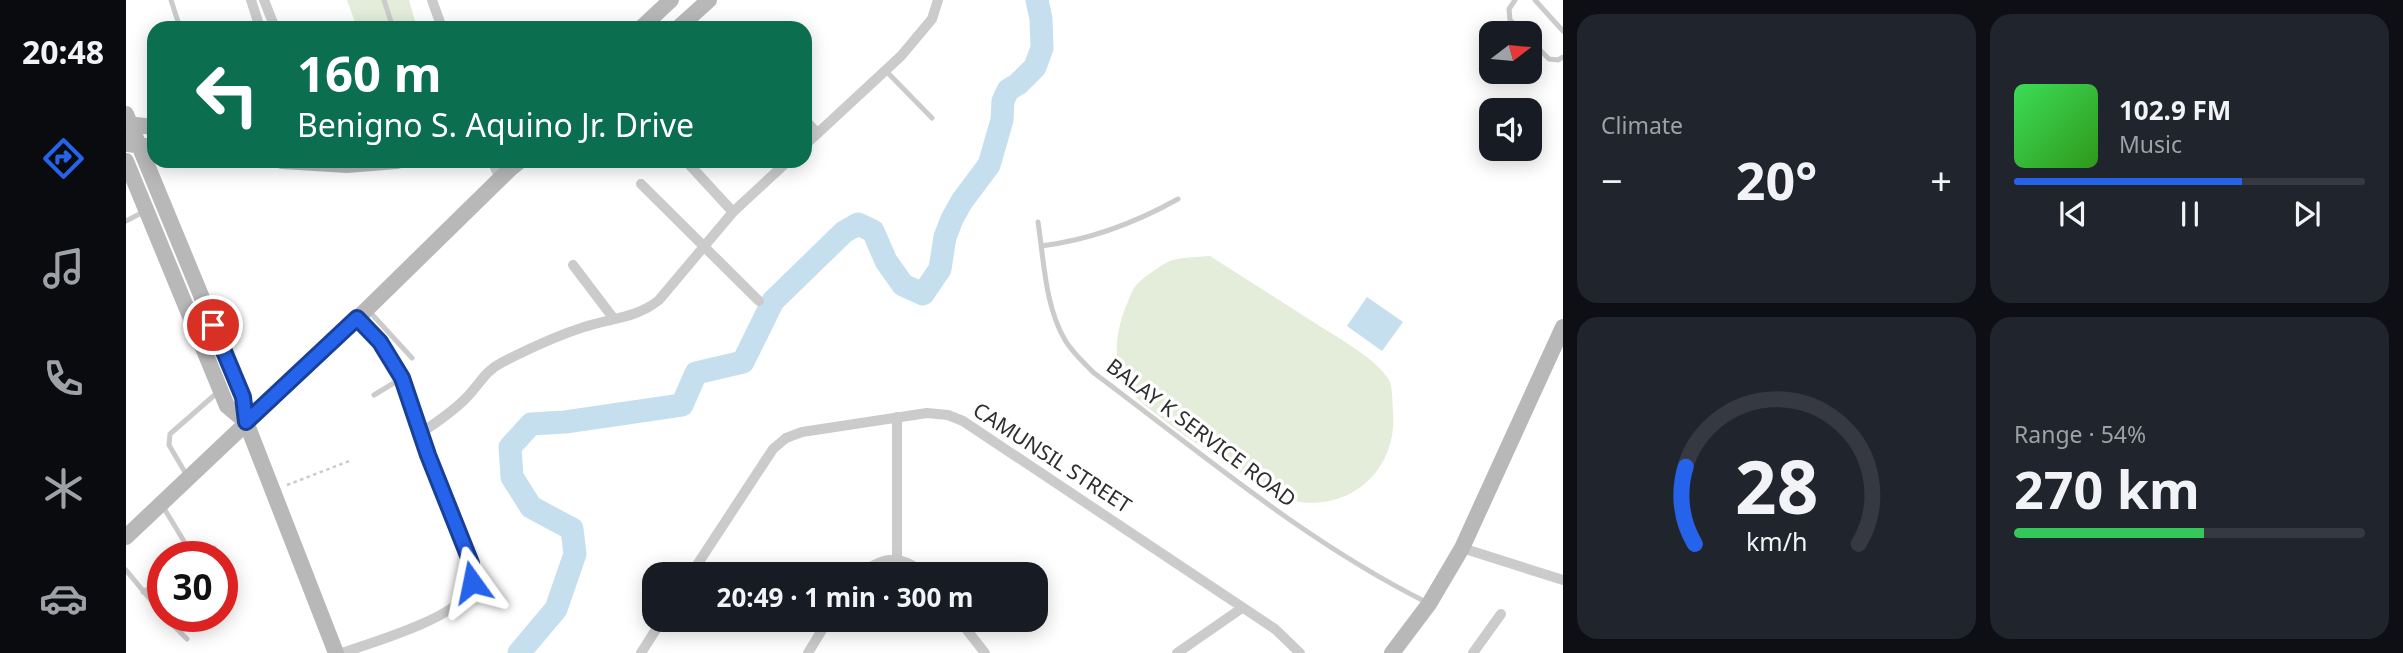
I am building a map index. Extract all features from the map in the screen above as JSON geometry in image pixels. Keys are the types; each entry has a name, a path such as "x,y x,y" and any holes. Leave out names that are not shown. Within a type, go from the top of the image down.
{"street":[{"path":"251,0 258,21"},
{"path":"264,0 272,21"},
{"path":"432,0 440,21"},
{"path":"648,21 671,0"},
{"path":"686,21 709,0"},
{"path":"812,138 901,55 932,19 938,0"},
{"path":"127,121 147,125"},
{"path":"127,121 147,165"},
{"path":"812,128 817,133"},
{"path":"126,161 220,390 228,406 246,422"},
{"path":"148,168 243,397 246,422 336,653"},
{"path":"126,537 510,168"},
{"path":"692,168 733,212"},
{"path":"421,433 469,396 482,377 498,365 560,335 649,308 659,300 733,212 780,168"},
{"path":"641,184 759,301"},
{"path":"168,265 185,258"},
{"path":"573,265 614,319"},
{"path":"186,309 202,301"},
{"path":"342,653 396,635 450,609 466,596 472,582 471,563 402,378 362,313"},
{"path":"1392,653 1429,604 1462,548 1563,327"},
{"name":"CAMUNSIL STREET","path":"699,562 773,449 786,438 802,432 897,417 927,413 948,415 963,421 1275,628 1300,653"},
{"path":"897,417 897,559"},
{"path":"1462,548 1563,580"},
{"path":"876,562 897,559 905,562"},
{"path":"1177,653 1242,608"},
{"path":"1473,653 1501,614"},
{"path":"641,653 654,632"},
{"path":"808,653 821,632"},
{"path":"968,632 985,653"}],"lane":[{"path":"171,0 178,21"},
{"path":"384,0 391,21"},
{"path":"1511,21 1509,9 1515,0"},
{"path":"1535,0 1563,31"},
{"path":"1542,53 1549,60 1563,57"},
{"path":"885,70 932,118"},
{"path":"1041,246 1062,243 1125,225 1178,198"},
{"path":"126,221 146,210"},
{"name":"BALAY K SERVICE ROAD","path":"1038,222 1055,321 1066,342 1094,373 1314,538 1429,604"},
{"path":"362,313 412,358"},
{"path":"374,396 402,378"},
{"path":"188,477 169,445 170,435 220,390"},
{"path":"161,503 184,541"},
{"path":"126,570 147,596"},
{"path":"180,632 187,639"}],"path":[{"path":"273,491 352,460"}],"green space":[{"path":"347,0 409,0 415,21 354,21"},
{"path":"1210,256 1356,350 1384,372 1389,380 1392,391 1392,437 1384,460 1371,478 1354,492 1333,500 1310,503 1287,499 1263,488 1163,419 1128,390 1121,379 1117,361 1118,332 1137,284 1170,261"}],"water":[{"path":"1367,297 1403,322 1382,351 1347,326"}],"waterway":[{"path":"519,653 556,609 575,554 572,529 531,507 512,477 510,447 531,424 565,422 682,405 696,373 743,362 773,301 844,232 858,224 873,231 886,261 903,285 923,294 940,269 945,237 952,219 989,165 1002,120 1003,101 1008,90 1035,67 1042,48 1037,0"}],"route":[{"path":"213,325 243,397 246,422 357,318 380,342 402,378 428,455 471,563 472,582"}]}
